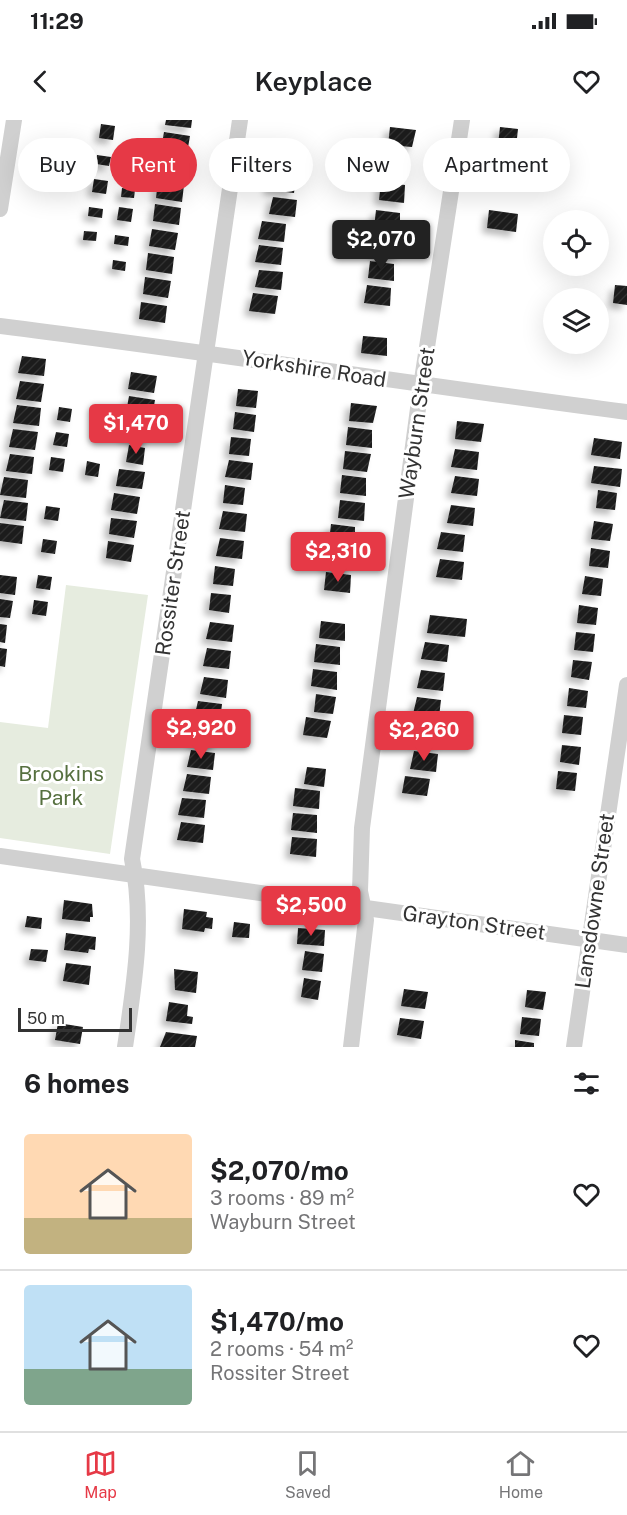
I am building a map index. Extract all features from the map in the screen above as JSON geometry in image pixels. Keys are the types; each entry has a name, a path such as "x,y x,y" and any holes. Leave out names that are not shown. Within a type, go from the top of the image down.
{"street":[{"path":"0,209 14,120"},
{"name":"Rossiter Street","path":"125,1047 135,981 137,920 132,859 240,120"},
{"name":"Wayburn Street","path":"351,1047 365,931 360,891 362,828 421,386 462,120"},
{"name":"Yorkshire Road","path":"0,326 207,352 421,386 627,412"},
{"name":"Lansdowne Street","path":"574,1047 627,685"},
{"name":"Grayton Street","path":"0,856 627,945"}],"green space":[{"name":"Brookins Park","path":"66,585 148,595 110,854 0,838 0,722 48,728"}],"building":[{"path":"166,120 192,120 191,128 165,125"},
{"path":"101,124 115,126 113,138 99,138"},
{"path":"390,127 416,130 412,147 411,138 389,138"},
{"path":"500,127 518,129 517,138 499,138"},
{"path":"164,132 190,136 190,138 163,138"},
{"path":"98,155 110,157 109,166 98,164"},
{"path":"98,180 108,181 106,194 92,192 98,192"},
{"path":"122,192 135,192 134,198 121,197"},
{"path":"157,192 183,192 182,202 156,198"},
{"path":"380,192 405,192 404,203 379,200"},
{"path":"273,197 297,200 295,217 269,214"},
{"path":"155,204 181,208 179,225 153,221"},
{"path":"89,207 103,209 102,218 88,216"},
{"path":"119,207 133,209 131,222 117,220"},
{"path":"376,210 400,213 400,231 374,228"},
{"path":"489,210 518,214 516,232 487,228"},
{"path":"262,221 286,224 284,242 258,239"},
{"path":"152,229 178,233 175,250 149,246"},
{"path":"84,231 97,232 96,241 83,240"},
{"path":"115,235 129,237 128,246 114,244"},
{"path":"376,236 400,239 400,257 374,254"},
{"path":"259,245 283,248 281,265 255,262"},
{"path":"148,253 174,257 172,274 146,270"},
{"path":"113,260 126,262 125,271 112,269"},
{"path":"370,261 394,264 394,281 368,278"},
{"path":"259,270 283,272 281,290 255,287"},
{"path":"145,277 171,281 168,298 143,294"},
{"path":"367,285 391,288 390,306 364,303"},
{"path":"615,285 627,286 627,305 613,303"},
{"path":"253,293 278,296 275,314 249,311"},
{"path":"141,302 167,306 165,323 139,319"},
{"path":"363,336 387,338 387,356 361,353"},
{"path":"22,356 46,359 44,376 18,373"},
{"path":"131,372 157,376 154,393 128,389"},
{"path":"20,381 44,384 41,402 16,399"},
{"path":"238,389 258,391 256,408 236,406"},
{"path":"129,396 155,400 152,417 126,413"},
{"path":"351,403 377,406 373,423 349,421"},
{"path":"17,405 41,408 39,426 13,423"},
{"path":"59,407 72,409 70,422 57,420"},
{"path":"235,412 256,415 254,432 233,429"},
{"path":"125,420 151,424 149,441 123,437"},
{"path":"457,421 484,424 481,442 455,439"},
{"path":"348,427 372,430 372,448 346,445"},
{"path":"13,429 38,432 35,450 9,447"},
{"path":"56,432 69,434 67,447 53,445"},
{"path":"231,437 251,439 249,456 229,454"},
{"path":"594,438 622,442 620,459 591,455"},
{"path":"129,445 145,448 143,465 126,462"},
{"path":"455,449 479,452 477,470 451,467"},
{"path":"345,451 371,454 367,472 343,469"},
{"path":"10,454 34,457 32,474 6,471"},
{"path":"51,457 65,459 63,472 49,470"},
{"path":"229,460 253,463 251,480 225,477"},
{"path":"87,461 100,464 98,477 85,475"},
{"path":"594,466 622,469 620,487 591,483"},
{"path":"119,469 145,472 142,489 116,486"},
{"path":"342,475 366,478 366,496 340,493"},
{"path":"455,476 479,479 477,496 451,493"},
{"path":"4,477 28,480 26,498 0,495"},
{"path":"225,485 245,488 243,505 223,503"},
{"path":"598,490 617,493 615,510 596,508"},
{"path":"114,493 140,497 137,514 111,510"},
{"path":"4,500 28,503 26,521 0,518"},
{"path":"340,500 365,503 364,521 338,518"},
{"path":"451,505 475,508 473,526 447,523"},
{"path":"46,506 60,508 58,521 44,519"},
{"path":"223,511 247,514 245,532 219,529"},
{"path":"111,518 137,521 134,538 109,534"},
{"path":"594,521 613,524 610,541 591,539"},
{"path":"0,523 24,526 22,544 0,541"},
{"path":"331,524 355,527 355,545 329,542"},
{"path":"441,532 465,535 463,552 437,549"},
{"path":"220,538 244,541 242,559 216,556"},
{"path":"43,539 57,541 55,554 41,552"},
{"path":"108,541 134,545 131,562 106,558"},
{"path":"327,548 352,551 351,569 325,566"},
{"path":"591,548 610,551 608,568 589,566"},
{"path":"440,559 464,562 462,580 436,577"},
{"path":"215,566 235,569 233,586 213,584"},
{"path":"326,572 351,575 350,593 324,590"},
{"path":"0,575 17,577 15,595 0,593"},
{"path":"38,575 52,577 50,590 36,588"},
{"path":"585,576 603,579 601,596 582,594"},
{"path":"211,593 231,595 229,613 209,610"},
{"path":"0,599 13,601 10,618 0,617"},
{"path":"34,600 48,602 46,616 32,614"},
{"path":"579,605 598,608 596,625 577,623"},
{"path":"430,615 467,619 465,637 427,633"},
{"path":"321,621 345,624 345,641 319,638"},
{"path":"210,622 234,625 232,642 206,639"},
{"path":"0,624 7,625 5,643 0,642"},
{"path":"576,632 595,634 593,652 574,650"},
{"path":"425,642 449,645 447,662 421,659"},
{"path":"316,644 340,647 340,665 314,662"},
{"path":"0,648 7,649 5,667 0,666"},
{"path":"207,648 231,651 229,669 203,666"},
{"path":"573,660 592,662 589,680 571,677"},
{"path":"313,669 337,672 337,690 311,686"},
{"path":"421,670 445,673 443,691 417,688"},
{"path":"204,677 228,680 226,698 200,694"},
{"path":"569,688 588,691 586,708 567,706"},
{"path":"316,694 336,697 333,714 314,712"},
{"path":"417,697 441,700 439,717 413,714"},
{"path":"198,701 222,704 220,722 194,718"},
{"path":"564,715 583,717 581,735 562,733"},
{"path":"306,717 331,721 327,738 303,735"},
{"path":"419,725 443,728 441,745 415,743"},
{"path":"195,726 219,729 217,746 191,743"},
{"path":"562,745 581,747 579,765 560,762"},
{"path":"191,750 215,753 213,770 187,767"},
{"path":"414,751 438,754 436,772 410,769"},
{"path":"307,767 326,769 324,787 304,784"},
{"path":"558,771 577,773 575,791 556,789"},
{"path":"187,774 211,777 209,794 183,791"},
{"path":"405,776 430,779 427,796 402,793"},
{"path":"295,788 320,791 319,809 293,806"},
{"path":"182,798 206,800 204,818 178,815"},
{"path":"293,813 317,815 317,833 291,830"},
{"path":"181,822 205,825 203,843 177,840"},
{"path":"292,837 317,839 316,857 290,854"},
{"path":"64,900 92,904 93,917 90,917 90,922 62,919"},
{"path":"184,909 207,912 206,917 213,918 212,929 205,928 204,932 182,929"},
{"path":"27,916 42,918 41,929 25,927"},
{"path":"234,922 250,924 249,938 232,937"},
{"path":"298,928 325,930 324,946 297,944"},
{"path":"66,933 96,937 95,950 89,949 88,953 64,950"},
{"path":"31,949 48,950 46,962 29,960"},
{"path":"305,951 324,954 322,972 302,970"},
{"path":"66,963 91,966 89,985 63,981"},
{"path":"174,969 198,972 196,993 175,990"},
{"path":"304,978 321,981 318,1000 301,997"},
{"path":"404,989 428,992 425,1009 401,1006"},
{"path":"527,990 546,992 543,1010 525,1007"},
{"path":"169,1002 188,1005 187,1016 193,1017 192,1024 166,1021"},
{"path":"522,1017 541,1019 539,1036 520,1034"},
{"path":"400,1018 424,1021 421,1039 397,1035"},
{"path":"58,1023 83,1027 80,1044 55,1040"},
{"path":"166,1032 197,1036 195,1047 160,1047"},
{"path":"515,1040 534,1043 534,1047 515,1047"}]}
